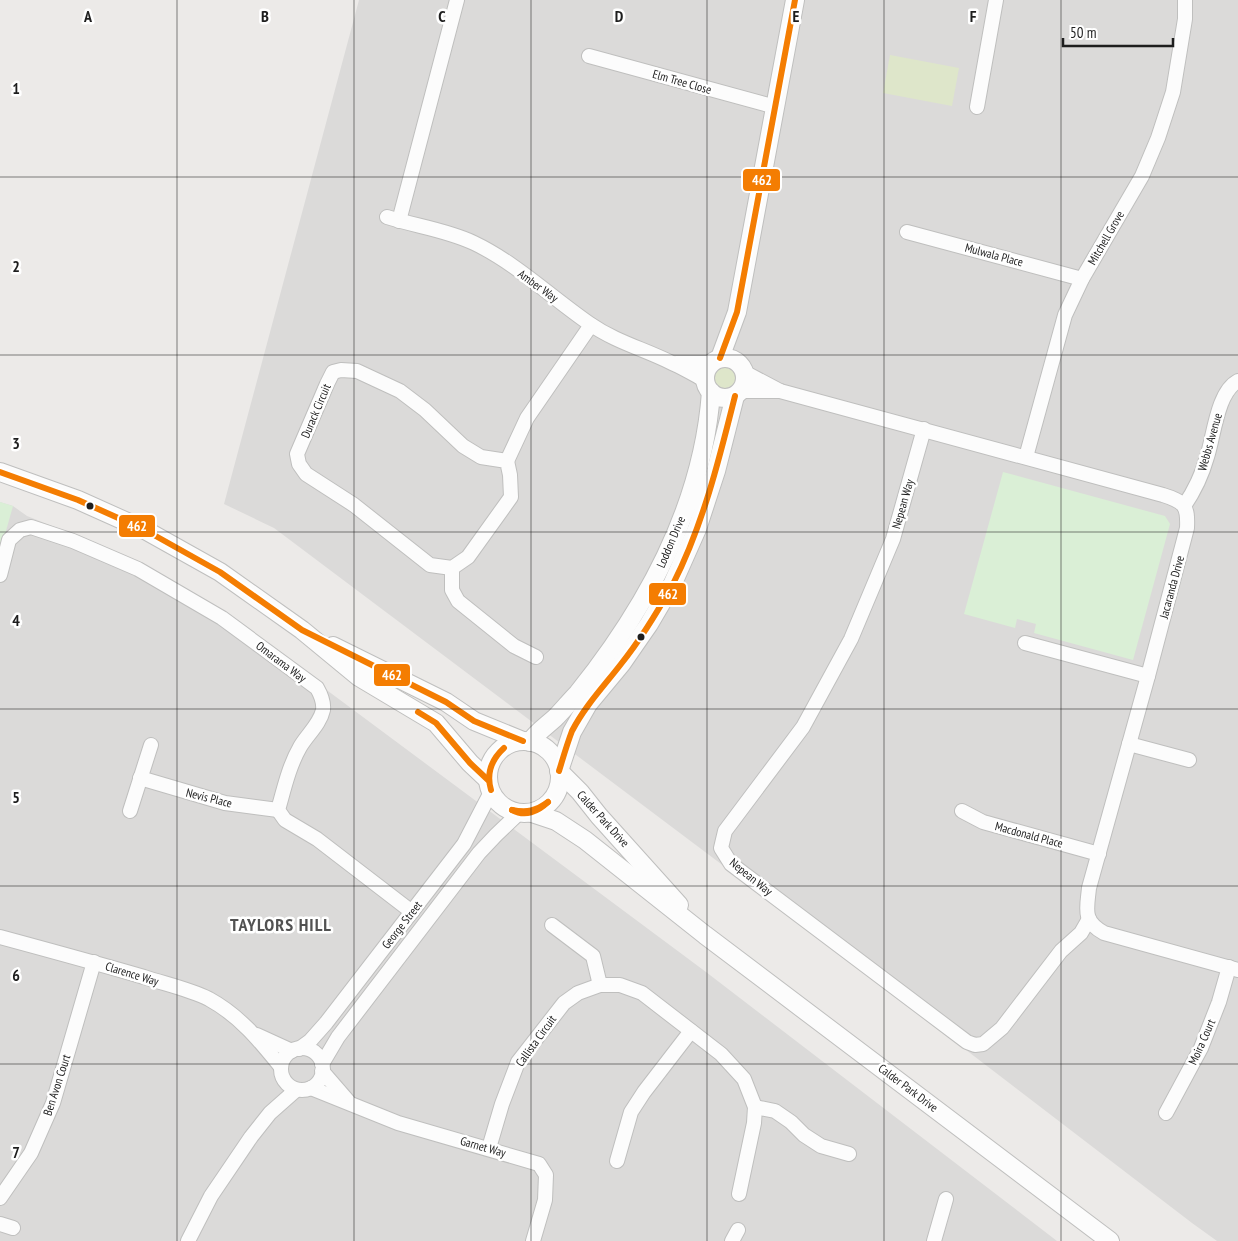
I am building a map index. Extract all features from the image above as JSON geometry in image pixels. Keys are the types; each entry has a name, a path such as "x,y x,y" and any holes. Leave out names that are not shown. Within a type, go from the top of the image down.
{"street":[{"name":"Amber Way","path":"457,0 393,219 450,234 474,243 546,290 591,325 631,347 672,363 709,387"},
{"path":"728,364 795,0"},
{"path":"977,107 996,0"},
{"name":"Mitchell Grove","path":"1026,457 1065,315 1082,279 1142,176 1158,138 1173,92 1185,19 1185,0"},
{"name":"Mitchell Grove","path":"1185,19 1192,0"},
{"name":"Elm Tree Close","path":"589,56 776,107"},
{"name":"Mulwala Place","path":"907,232 1082,279"},
{"path":"536,658 514,646 458,601 452,590 452,568 468,557 511,497 507,461 527,418 591,325"},
{"name":"Amber Way","path":"672,363 728,364"},
{"path":"728,364 745,382 738,394"},
{"path":"780,391 738,394 722,398 709,387 708,368 728,364 780,391 1178,500 1184,506"},
{"name":"Durack Circuit","path":"452,568 430,565 354,505 306,474 302,469 297,454 333,372 341,370 357,371 400,392 426,410 463,446 481,457 507,461"},
{"name":"Webbs Avenue","path":"1184,506 1196,488 1208,457 1222,401 1228,388 1238,381"},
{"name":"Loddon Drive","path":"527,741 577,694 641,604 658,572 694,482 710,416 709,387"},
{"name":"Loddon Drive","path":"560,771 572,732 588,704 622,663 649,624 673,583 697,529 738,394"},
{"name":"Nepean Way","path":"924,429 893,539 851,639 802,727 725,831 721,848 731,864 966,1042 974,1045 983,1044 1002,1028 1061,952 1081,933 1089,919"},
{"path":"0,472 78,500 145,530 220,572 302,630 359,677 436,723 490,786 498,802 508,810 526,813 542,809 550,802 560,783 560,771 556,760 549,751 540,745 474,721 446,702 302,630"},
{"name":"Jacaranda Drive","path":"1089,919 1087,908 1089,888 1187,528 1188,515 1184,506"},
{"name":"Omarama Way","path":"0,575 9,540 20,530 31,527 73,541 138,569 222,618 317,688 321,695 323,710 300,748 285,785 278,810"},
{"path":"1025,643 1148,676"},
{"path":"490,786 489,768 494,758 502,749 512,743 527,741"},
{"path":"1129,744 1189,760"},
{"path":"130,811 151,745"},
{"name":"Calder Park Drive","path":"560,771 705,935"},
{"name":"Nevis Place","path":"140,778 225,804 278,810"},
{"name":"George Street","path":"296,1050 310,1041 326,1023 464,844 490,786"},
{"path":"278,810 286,820 317,839 412,912"},
{"name":"Macdonald Place","path":"962,811 983,822 1099,854"},
{"name":"Calder Park Drive","path":"526,813 556,821 585,840 705,935 1110,1241"},
{"name":"George Street","path":"322,1068 338,1037 479,854 496,834 526,813"},
{"path":"1089,919 1093,928 1104,933 1233,968"},
{"path":"552,925 592,956 600,985"},
{"name":"Clarence Way","path":"0,936 94,962 209,999 236,1017 254,1034 281,1067"},
{"name":"Ben Avon Court","path":"0,1198 31,1153 53,1103 94,962"},
{"name":"Moira Court","path":"1166,1113 1201,1048 1233,968"},
{"name":"Callista Circuit","path":"489,1148 502,1104 518,1062 564,1003 578,993 600,985 620,985 642,993 721,1054 744,1079 755,1107 754,1123 739,1194"},
{"path":"617,1161 632,1112 644,1092 692,1031"},
{"name":"Clarence Way","path":"254,1034 296,1050"},
{"path":"188,1241 211,1196 270,1114 296,1090 311,1088 317,1084 322,1068 316,1054 305,1049 296,1050 287,1055 281,1067 284,1081 270,1114"},
{"name":"Garnet Way","path":"322,1068 350,1104"},
{"path":"284,1081 296,1090"},
{"name":"Garnet Way","path":"311,1088 398,1123 539,1164 546,1175 545,1200 533,1241"},
{"path":"755,1107 775,1111 791,1122 804,1135 821,1146 849,1154"},
{"path":"934,1241 946,1199"}],"shaded area":[{"path":"359,0 1238,0 1238,1241 1217,1241 1192,1223 829,945 274,528 224,504"},
{"path":"0,502 13,506 27,516 98,544 187,589 272,647 328,691 706,972 1057,1241 0,1241"}],"green space":[{"path":"890,55 959,68 952,106 883,93"},
{"path":"725,366 733,369 736,377 733,385 725,388 717,385 714,377 717,369"},
{"path":"1003,472 1165,516 1170,524 1133,660 1034,633 1036,624 1017,619 1015,628 964,614"},
{"path":"0,502 13,506 0,552"}],"transit line":[{"name":"462","path":"720,358 737,312 795,0"},
{"name":"462","path":"559,771 570,736 577,722 642,635 684,562 702,515 735,396"},
{"name":"462","path":"0,472 78,500 145,530 220,572 302,630 446,702 474,721 523,741"},
{"name":"462","path":"418,712 436,723 470,763 488,780"},
{"name":"462","path":"491,790 489,778 491,767 496,757 504,748"},
{"name":"462","path":"512,810 531,810 548,802"},
{"name":"462","path":"512,810 522,813 531,812 548,802"}],"district":[{"name":"TAYLORS HILL","path":"281,925"}]}
